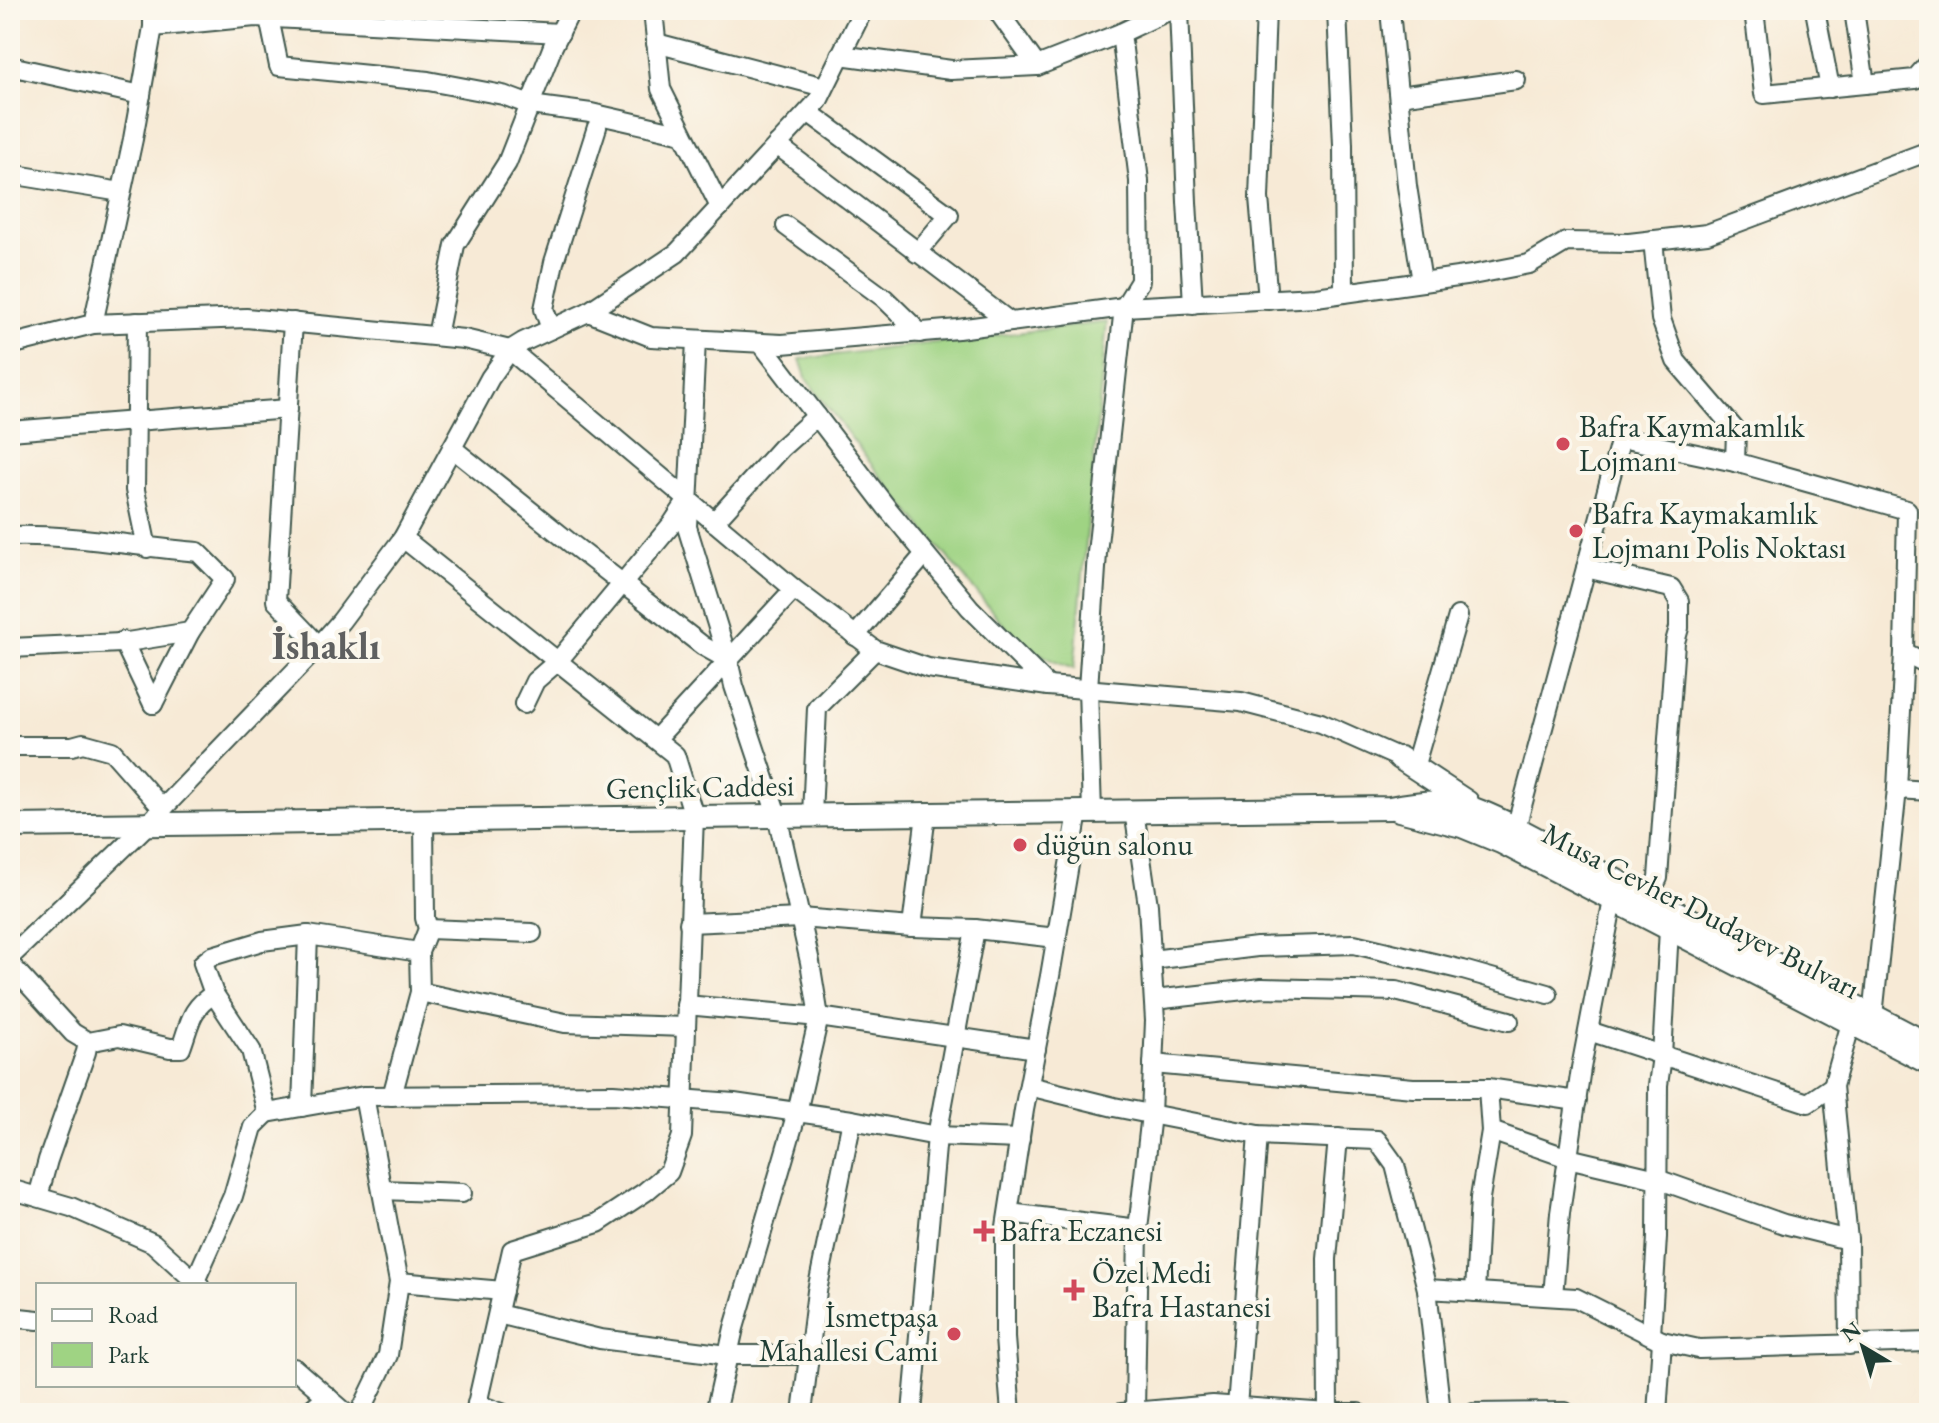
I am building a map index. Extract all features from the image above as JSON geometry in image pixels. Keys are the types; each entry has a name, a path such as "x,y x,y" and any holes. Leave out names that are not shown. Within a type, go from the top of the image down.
{"main road":[{"name":"Musa Cevher Dudayev Bulvarı","path":"1407,763 1478,810"},
{"path":"1390,808 1406,792 1407,763"},
{"path":"1407,763 1436,811"},
{"name":"Musa Cevher Dudayev Bulvarı","path":"1390,808 1436,811 1461,804 1478,810 1929,1045"},
{"name":"Gençlik Caddesi","path":"10,826 156,816 424,820 1390,808"},
{"name":"Musa Cevher Dudayev Bulvarı","path":"1436,811 1929,1063"}],"street":[{"path":"437,336 455,245 507,163 571,10"},
{"path":"653,10 661,89 720,207"},
{"path":"10,957 156,816 341,621 403,538 490,378 510,350 588,312 677,253 818,101 863,10"},
{"path":"997,10 1037,66"},
{"path":"840,55 951,70 1037,66 1170,10"},
{"path":"1179,10 1193,304"},
{"path":"1266,10 1259,198 1268,300"},
{"path":"1337,10 1343,145 1344,293"},
{"path":"1390,10 1407,186 1422,282"},
{"path":"1754,10 1764,94 1915,79 1929,63"},
{"path":"1815,10 1830,88"},
{"path":"1854,10 1865,84"},
{"path":"93,324 141,95 153,18 306,15 463,19 560,33"},
{"path":"269,18 279,66 428,81 503,95 530,105 591,113 683,134"},
{"path":"1011,1413 1005,1338 1005,1233 1057,938 1085,812 1088,689 1097,553 1124,307 1140,281 1139,181 1121,33"},
{"path":"656,43 824,87"},
{"path":"10,66 141,95"},
{"path":"1399,96 1516,80"},
{"path":"808,112 949,215 917,253"},
{"path":"551,329 544,309 554,262 597,127"},
{"path":"777,145 1010,322"},
{"path":"588,312 651,337 782,344 920,333 1124,307 1316,297 1529,264 1566,242 1629,243 1707,234 1929,151"},
{"path":"10,174 121,192"},
{"path":"786,226 884,298 920,333"},
{"path":"1653,240 1661,319 1676,361 1736,431 1735,462"},
{"path":"10,345 93,324 246,318 464,339 510,350 794,589 875,650 928,668 1048,686 1241,702 1321,723 1407,763 1458,616"},
{"path":"137,322 135,490 147,548"},
{"path":"293,322 276,601 319,646"},
{"path":"696,340 687,527 734,686 777,815 819,1017 797,1112 734,1328 715,1413"},
{"path":"761,343 887,508 970,608 1048,686"},
{"path":"10,431 288,409"},
{"path":"714,522 781,448 817,416"},
{"path":"1516,828 1621,438 1735,462 1907,510 1897,789 1873,1016"},
{"path":"452,448 703,646 728,660"},
{"path":"524,704 535,681 558,661 672,524 688,500"},
{"path":"10,536 46,534 198,552 225,579 190,632 153,704 123,641"},
{"path":"403,538 675,755 694,816 682,1136 669,1172 645,1192 598,1223 512,1250 476,1408 502,1413"},
{"path":"855,636 925,554"},
{"path":"1586,568 1671,588 1679,601 1658,878 1648,897"},
{"path":"656,739 794,589"},
{"path":"10,648 121,643 190,632"},
{"path":"812,815 817,708 875,650"},
{"path":"1904,652 1929,665"},
{"path":"10,746 72,746 83,743 112,751 156,816"},
{"path":"1897,789 1929,791"},
{"path":"1134,811 1148,905 1155,1021 1151,1114 1138,1229 1128,1412 1213,1405 1358,1413"},
{"path":"912,927 926,814"},
{"path":"392,1096 420,992 419,952 428,929 425,918 424,820"},
{"path":"1553,1296 1568,1158 1613,900"},
{"path":"689,923 800,918 975,929 1057,938"},
{"path":"428,929 532,933"},
{"path":"912,1413 937,1136 975,929"},
{"path":"1657,1413 1658,1085 1669,929"},
{"path":"267,1113 251,1050 214,994 203,963 212,956 262,941 308,935 419,952"},
{"path":"302,1107 308,935"},
{"path":"1152,960 1257,947 1354,944 1548,994"},
{"path":"10,964 73,1033 88,1042 119,1036 181,1048 194,1012 214,994"},
{"path":"1154,1000 1262,988 1396,991 1509,1021"},
{"path":"420,992 565,1023 685,1027"},
{"path":"686,1005 819,1017 1036,1049"},
{"path":"1849,1345 1848,1240 1833,1086 1851,1023"},
{"path":"1589,1031 1808,1103 1833,1086"},
{"path":"38,1197 88,1042"},
{"path":"1153,1064 1413,1088 1488,1088 1577,1101"},
{"path":"1029,1086 1258,1135 1377,1140 1395,1165 1427,1289 1441,1413"},
{"path":"1475,1292 1480,1198 1491,1131 1488,1088"},
{"path":"10,1189 71,1207 153,1243 197,1283 233,1196 253,1127 267,1113 364,1096 613,1094 734,1103 937,1136 1020,1139"},
{"path":"360,1413 388,1355 399,1282 364,1096"},
{"path":"802,1413 817,1291 852,1120"},
{"path":"1491,1131 1568,1158 1657,1179 1784,1224 1848,1240"},
{"path":"1237,1407 1258,1135"},
{"path":"1328,1413 1327,1259 1338,1138"},
{"path":"382,1190 462,1193"},
{"path":"1009,1213 1138,1229"},
{"path":"399,1282 503,1291"},
{"path":"1427,1289 1576,1298 1656,1338 1699,1349 1929,1342"},
{"path":"498,1314 600,1339 728,1355 809,1355"},
{"path":"10,1317 36,1320"},
{"path":"296,1370 346,1413"},
{"path":"307,1413 327,1396"},
{"path":"1474,1413 1565,1412"}],"green space":[{"path":"1107,322 1074,669 1016,640 881,477 807,380 800,359"}],"place":[{"name":"Bafra Kaymakamlık Lojmanı","path":"1563,444"},
{"name":"Bafra Kaymakamlık Lojmanı Polis Noktası","path":"1576,531"},
{"name":"düğün salonu","path":"1020,845"},
{"name":"Bafra Eczanesi","path":"984,1231"},
{"name":"Özel Medi Bafra Hastanesi","path":"1074,1290"},
{"name":"İsmetpaşa Mahallesi Cami","path":"954,1334"}],"district":[{"name":"İshaklı","path":"326,646"}]}
